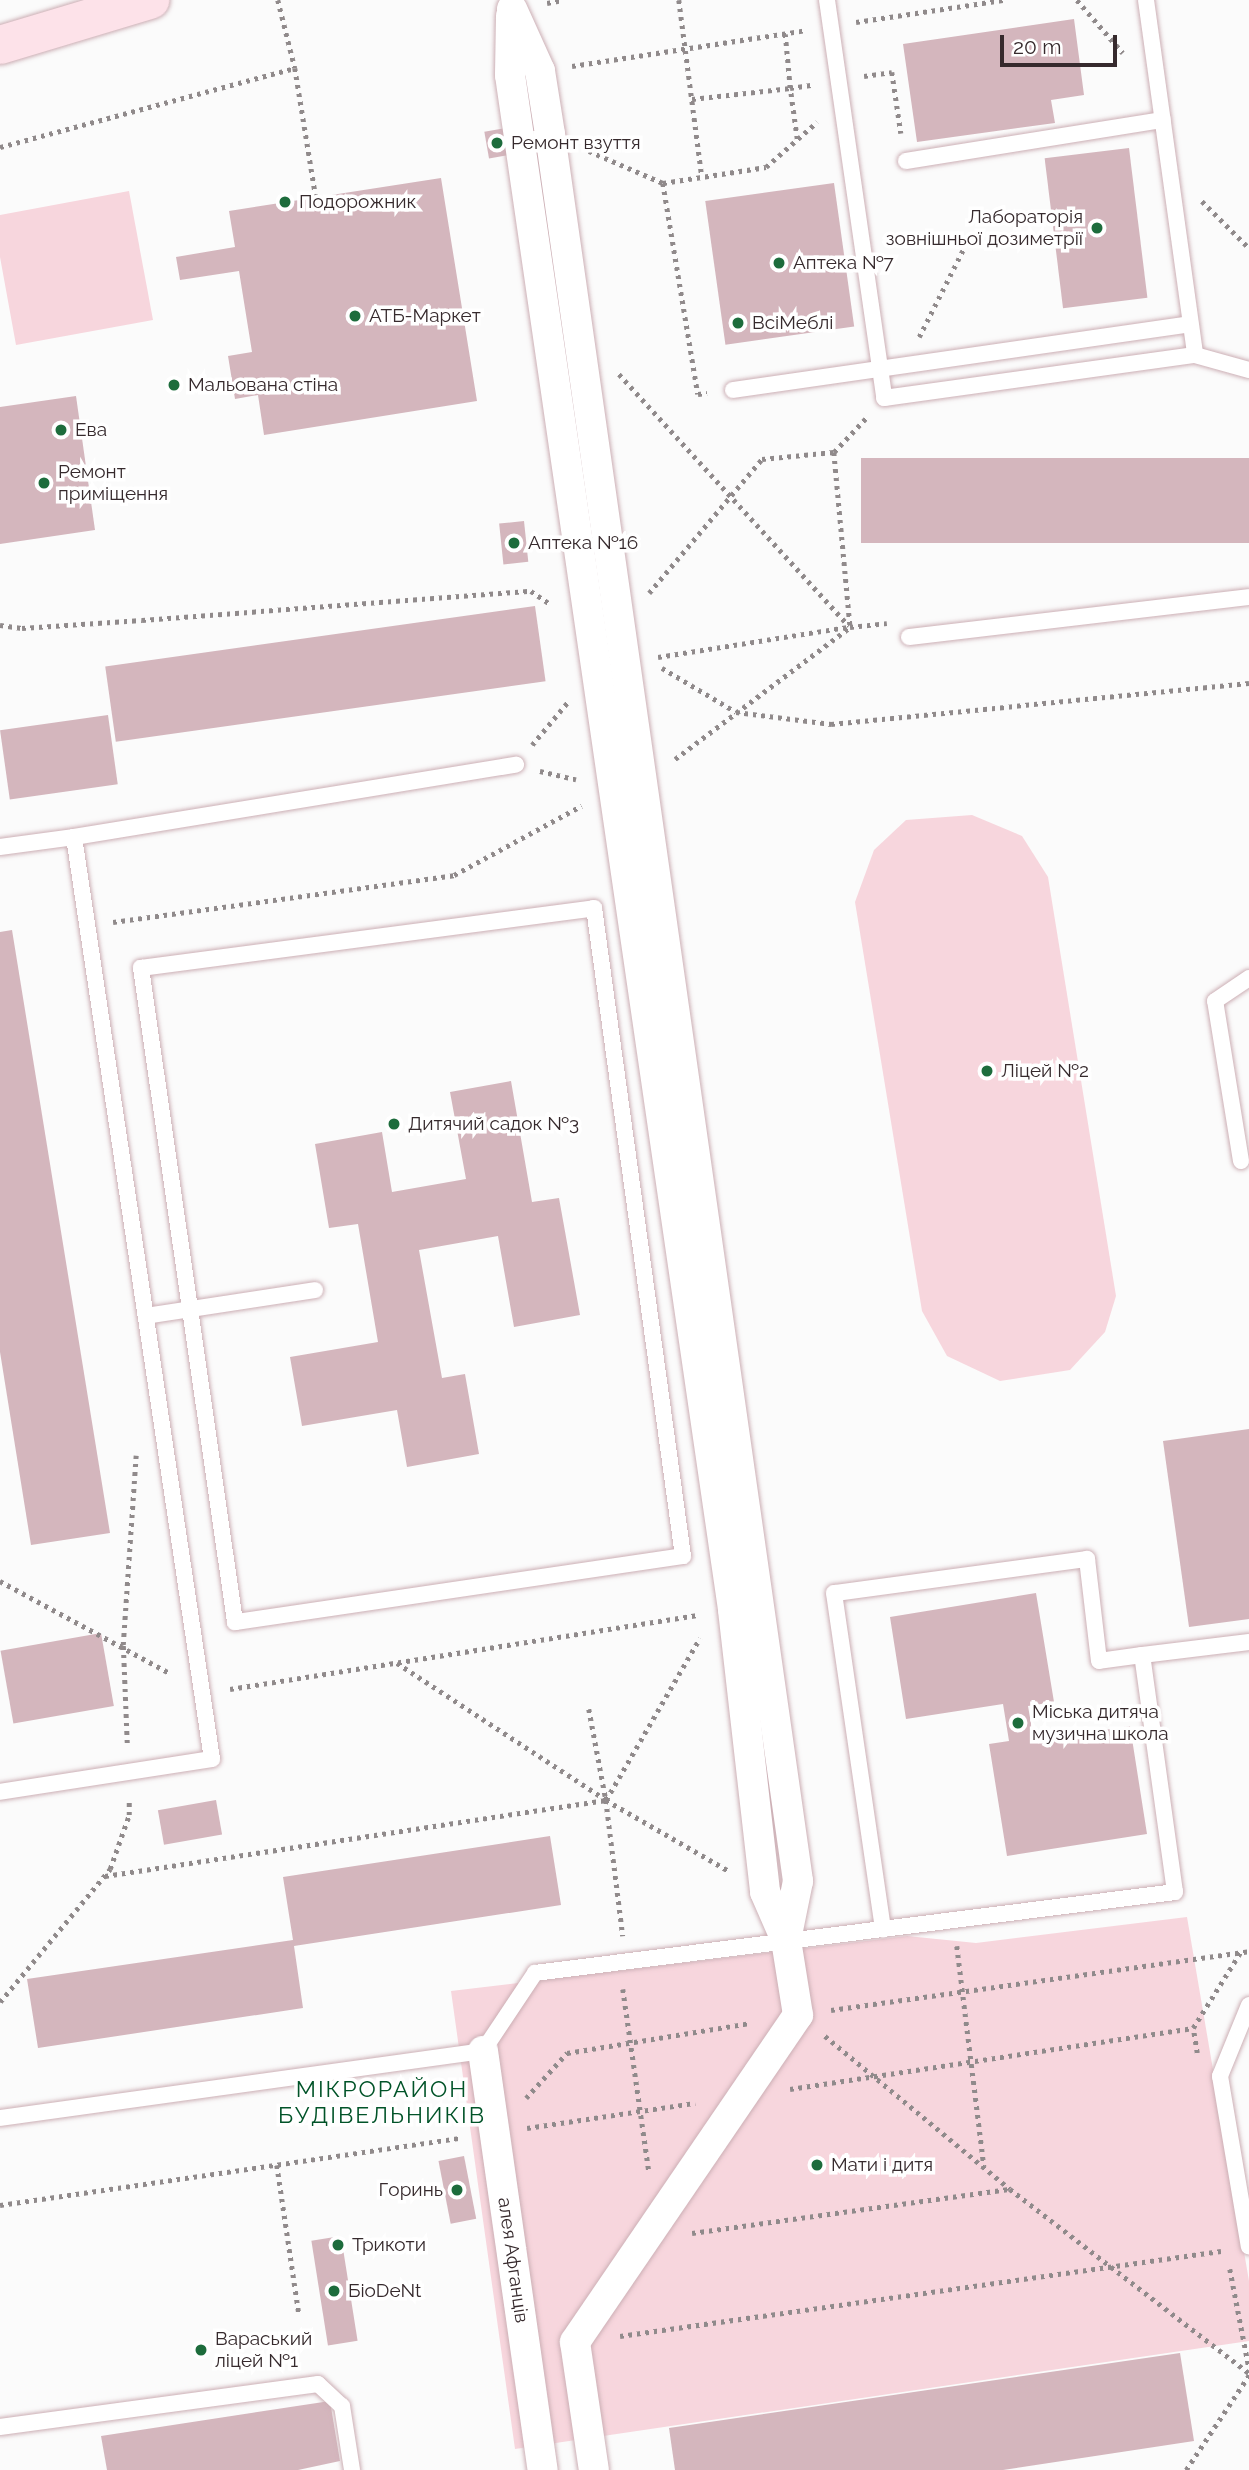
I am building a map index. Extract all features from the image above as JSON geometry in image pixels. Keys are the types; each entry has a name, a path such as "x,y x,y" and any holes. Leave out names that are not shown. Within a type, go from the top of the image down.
{"street":[{"path":"0,45 150,0"},
{"path":"511,4 540,71 578,328 607,630 597,666 629,785 724,1612 765,1892 786,1940 798,2015 739,2096 575,2342 594,2470"},
{"path":"511,4 510,75 607,630 798,1881 786,1940"},
{"name":"алея Афганців","path":"483,2051 543,2470"}],"lane":[{"path":"827,0 884,398 1195,355 1249,370"},
{"path":"1146,0 1195,355"},
{"path":"906,161 1163,120"},
{"path":"733,390 1191,324"},
{"path":"909,637 1249,597"},
{"path":"0,847 516,765"},
{"path":"0,1792 212,1759 75,836"},
{"path":"594,908 683,1556 235,1622 191,1309 141,968 594,908"},
{"path":"1241,1161 1214,1001 1249,978"},
{"path":"146,1316 315,1290"},
{"path":"883,1929 834,1593 1087,1559 1099,1661 1249,1642"},
{"path":"0,2118 483,2051 535,1972 1175,1892 1142,1655"},
{"path":"1249,2005 1220,2076 1249,2247"},
{"path":"0,2427 318,2384 342,2406 352,2470"}],"path":[{"path":"278,0 295,68 316,197"},
{"path":"679,0 702,176"},
{"path":"540,71 1004,0"},
{"path":"1077,0 1126,56"},
{"path":"785,34 797,140"},
{"path":"0,147 295,68"},
{"path":"692,99 790,88 892,72 906,161"},
{"path":"550,134 663,183 766,167 842,100"},
{"path":"1169,168 1249,248"},
{"path":"663,183 698,394 733,390"},
{"path":"904,366 967,242"},
{"path":"578,328 850,627"},
{"path":"0,625 22,628 116,622 531,591 607,630 762,459 834,452 884,398"},
{"path":"834,452 850,627"},
{"path":"909,637 895,622 646,659 736,712 831,724 1249,683"},
{"path":"88,926 454,875 629,785 736,712 850,627"},
{"path":"597,666 516,765 629,785"},
{"path":"0,2002 104,1876 129,1815 123,1645 137,1440"},
{"path":"0,1581 123,1645 202,1693 724,1612"},
{"path":"104,1876 606,1800 724,1612"},
{"path":"396,1663 606,1800 765,1892"},
{"path":"953,1920 974,2061 984,2167"},
{"path":"495,2133 566,2053 798,2015 1249,1951"},
{"path":"0,2205 1194,2028 1240,1952"},
{"path":"798,2015 878,2076 1010,2189 1249,2374 1186,2470"},
{"path":"277,2165 299,2314"},
{"path":"644,2239 1010,2189"},
{"path":"575,2342 1249,2247"}],"shaded area":[{"path":"129,191 153,320 16,345 0,257 0,215"},
{"path":"972,815 1022,836 1048,877 1116,1296 1105,1332 1070,1370 1000,1381 947,1356 922,1311 855,902 874,850 906,820"},
{"path":"1187,1917 1249,2281 1249,2341 515,2449 451,1991 907,1936 976,1943"}],"building":[{"path":"1074,19 1084,95 1051,100 1055,123 917,142 903,44"},
{"name":"Ремонт взуття","path":"506,128 511,155 489,158 484,132"},
{"name":"Лабораторія зовнішньої дозиметрії","path":"1129,148 1147,298 1063,308 1045,158"},
{"name":"АТБ-Маркет","path":"441,178 477,401 264,435 258,395 235,399 228,356 252,352 239,271 180,280 176,257 235,247 229,211"},
{"name":"Аптека №7","path":"834,183 854,327 725,345 705,201"},
{"name":"Ремонт приміщення","path":"76,396 95,530 0,544 0,407"},
{"path":"861,458 1249,458 1249,543 861,543"},
{"name":"Аптека №16","path":"524,521 528,562 503,564 499,524"},
{"path":"535,606 546,681 116,742 105,666"},
{"path":"108,715 118,784 10,799 0,730"},
{"path":"12,930 110,1533 31,1545 0,1352 0,932"},
{"path":"511,1081 532,1202 559,1198 580,1315 514,1327 498,1236 419,1250 442,1378 465,1374 479,1454 407,1467 397,1410 302,1426 290,1357 378,1342 358,1224 329,1228 315,1144 382,1132 392,1192 466,1179 450,1092"},
{"path":"1249,1429 1249,1619 1189,1627 1163,1441"},
{"name":"Міська дитяча музична школа","path":"1036,1593 1054,1702 1028,1706 1034,1741 1130,1726 1147,1834 1007,1856 989,1744 1009,1741 1003,1704 906,1719 890,1617"},
{"path":"101,1633 114,1706 13,1724 1,1651"},
{"path":"216,1800 222,1834 164,1845 158,1810"},
{"path":"550,1836 561,1905 294,1946 303,2008 38,2048 27,1979 293,1940 283,1877"},
{"name":"Горинь","path":"464,2156 476,2219 451,2224 438,2161"},
{"name":"БіоDeNt","path":"341,2236 358,2341 328,2345 311,2241"},
{"path":"1180,2353 1194,2441 1003,2470 675,2470 669,2428"},
{"path":"330,2401 340,2461 298,2470 107,2470 101,2436"}],"place":[{"name":"Ремонт взуття","path":"497,143"},
{"name":"Подорожник","path":"285,202"},
{"name":"Лабораторія зовнішньої дозиметрії","path":"1097,228"},
{"name":"Аптека №7","path":"779,263"},
{"name":"АТБ-Маркет","path":"355,316"},
{"name":"ВсіМеблі","path":"738,323"},
{"name":"Мальована стіна","path":"174,385"},
{"name":"Ева","path":"61,430"},
{"name":"Ремонт приміщення","path":"44,483"},
{"name":"Аптека №16","path":"514,543"},
{"name":"Ліцей №2","path":"987,1071"},
{"name":"Дитячий садок №3","path":"394,1124"},
{"name":"Міська дитяча музична школа","path":"1018,1723"},
{"name":"Мати і дитя","path":"817,2165"},
{"name":"Горинь","path":"457,2190"},
{"name":"Трикоти","path":"338,2245"},
{"name":"БіоDeNt","path":"334,2291"},
{"name":"Вараський ліцей №1","path":"201,2350"}],"district":[{"name":"МІКРОРАЙОН БУДІВЕЛЬНИКІВ","path":"382,2102"}]}
